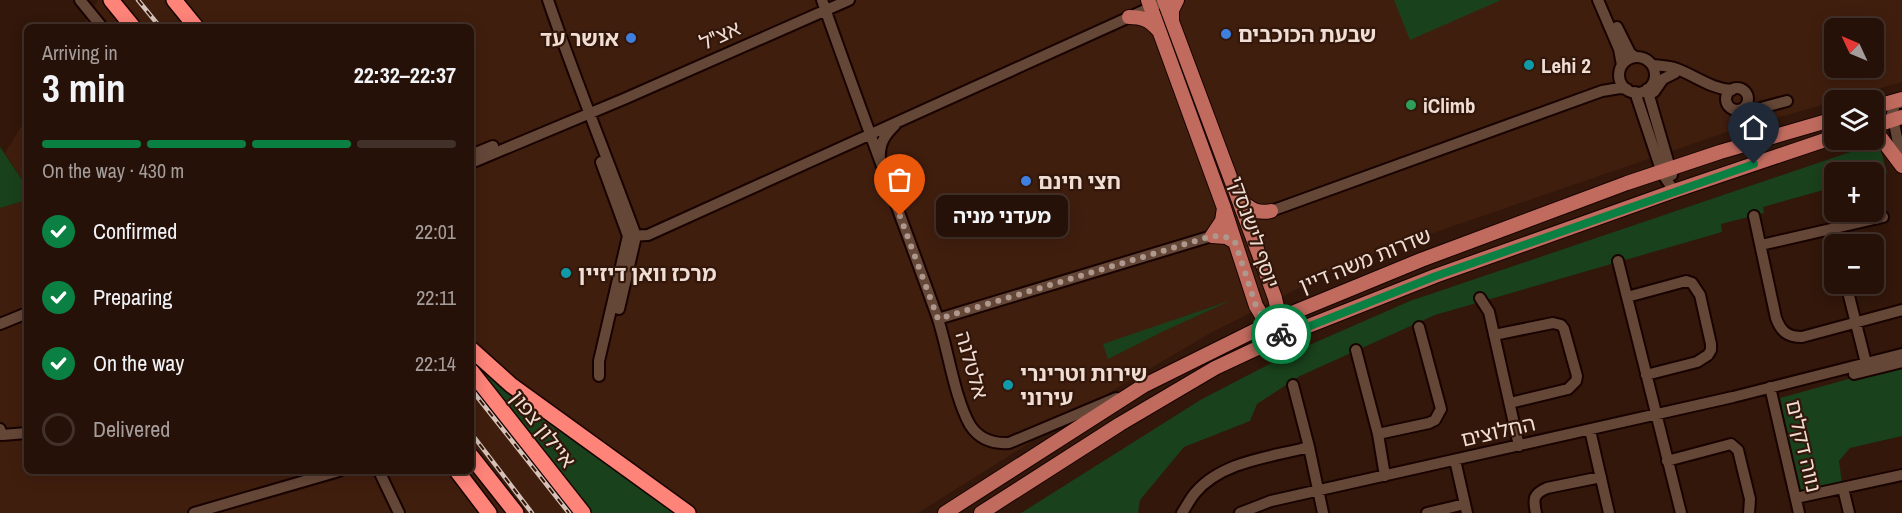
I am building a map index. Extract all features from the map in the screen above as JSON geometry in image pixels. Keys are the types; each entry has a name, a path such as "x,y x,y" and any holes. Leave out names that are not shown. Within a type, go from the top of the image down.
{"highway":[{"path":"111,0 131,24"},
{"path":"174,0 194,24"},
{"path":"474,352 511,385 688,513"},
{"name":"איילון צפון","path":"474,375 583,513"},
{"path":"474,460 516,513"},
{"path":"454,474 480,513"},
{"path":"459,474 489,513"}],"main road":[{"name":"יוסף לישנסקי","path":"1162,2 1172,23 1275,298 1273,321"},
{"name":"יוסף לישנסקי","path":"1162,2 1160,32 1224,208 1256,306 1273,321 1283,336"},
{"path":"1129,17 1139,17 1148,21 1160,32"},
{"path":"1884,105 1900,102"},
{"name":"שדרות משה דיין","path":"945,513 1143,386 1273,321 1421,260 1627,183 1824,121"},
{"name":"שדרות משה דיין","path":"981,513 1129,418 1215,368 1283,336 1436,276 1824,140"},
{"path":"1884,142 1902,164"},
{"path":"1239,199 1255,211 1262,213 1271,211"},
{"path":"1224,208 1222,221 1212,236 1226,237 1235,242"},
{"path":"1253,237 1261,218 1271,211"}],"street":[{"path":"80,0 100,24"},
{"path":"548,0 632,236 616,308 599,361 599,376"},
{"name":"אצ\"ל","path":"474,153 639,91 824,4 849,0"},
{"path":"1598,0 1619,49 1621,82 1631,90 1674,191"},
{"path":"1605,0 1625,44 1635,57"},
{"path":"632,236 648,235 1162,2"},
{"name":"אלטלנה","path":"824,4 869,134 938,319 967,418 977,434 995,443 1009,443 1143,386"},
{"path":"1271,211 1602,91 1620,88 1647,89 1653,82 1653,71 1644,58 1635,57 1626,60 1602,91"},
{"path":"1653,71 1674,68 1721,90 1739,89 1758,102 1768,105"},
{"path":"1653,71 1691,77"},
{"path":"1652,110 1652,96 1658,86 1663,79 1675,73"},
{"path":"1709,85 1732,109 1757,109 1787,101"},
{"path":"1647,89 1667,171"},
{"path":"1726,101 1727,94 1732,90"},
{"path":"1743,108 1747,102 1747,94"},
{"path":"1900,102 1892,113 1897,119 1902,164"},
{"name":"אצ\"ל","path":"474,162 586,112"},
{"path":"880,164 879,148 882,140 902,119"},
{"path":"1754,216 1776,318 1782,331 1793,337 1802,337 1902,310"},
{"path":"1761,245 1862,222"},
{"path":"1832,229 1833,234"},
{"path":"938,319 1212,236"},
{"path":"1618,261 1681,513"},
{"path":"1627,297 1686,282 1692,283 1700,295 1711,344 1708,355 1697,362 1646,375"},
{"path":"1848,294 1866,363"},
{"path":"1480,298 1489,312 1519,446"},
{"path":"0,322 24,314"},
{"path":"1494,335 1553,323 1561,325 1577,376 1569,389 1510,403"},
{"path":"1378,434 1430,423 1439,415 1441,409 1419,327"},
{"path":"1356,350 1378,434 1385,476"},
{"name":"החלוצים","path":"1771,390 1902,354"},
{"name":"החלוצים","path":"1240,513 1271,501 1733,397 1902,362"},
{"path":"1293,385 1323,513"},
{"name":"נווה דקלים","path":"1771,390 1799,513"},
{"path":"0,429 2,435 24,433"},
{"path":"1590,430 1609,513"},
{"path":"1667,461 1731,444 1735,446 1750,499 1749,513"},
{"path":"1182,513 1194,494 1224,471 1309,447"},
{"path":"1427,513 1466,509 1455,460"},
{"path":"194,513 329,474"},
{"path":"380,474 399,513"},
{"path":"1796,498 1902,476"},
{"path":"1536,513 1533,500 1539,491 1601,477"},
{"path":"1843,488 1849,513"},
{"name":"החלוצים","path":"1252,513 1271,501"}],"shaded area":[{"path":"98,0 1902,0 1902,82 1874,90 1824,90 1824,104 1724,133 1349,262 1209,334 1125,383 918,513 0,513 0,208 24,201 24,474 474,474 474,24 84,24"},
{"path":"24,122 24,182 5,153"}],"green space":[{"path":"1394,0 1501,0 1410,40"},
{"path":"0,147 24,183 24,201 0,208"},
{"path":"1856,150 1881,151 1884,162 1824,162 1824,190 1763,207 1764,213 1721,224 1722,232 1435,315 1300,376 1257,404 1250,421 1184,447 1140,500 1138,513 1021,513 1202,399 1291,353 1410,301"},
{"path":"1232,300 1164,331 1108,359 1103,344"},
{"path":"1902,367 1902,436 1850,448 1839,461 1842,483 1799,494 1780,398 1888,368"},
{"path":"490,374 674,513 593,513 486,378"}],"railway":[{"path":"138,0 158,24"},
{"path":"474,393 569,513"},
{"path":"474,437 532,513"}],"way so far":[{"path":"900,216 938,319 1212,236 1226,237 1235,242 1256,306 1267,324 1281,334"}],"place":[{"name":"שבעת הכוכבים","path":"1226,34"},
{"name":"אושר עד","path":"631,38"},
{"name":"Lehi 2","path":"1529,65"},
{"name":"iClimb","path":"1411,105"},
{"name":"חצי חינם","path":"1026,181"},
{"name":"מעדני מניה","path":"900,216"},
{"name":"מרכז וואן דיזיין","path":"566,273"},
{"name":"שירות וטרינרי עירוני","path":"1008,385"}],"route":[{"path":"1281,334 1283,336 1310,326 1478,260 1754,164"}]}
